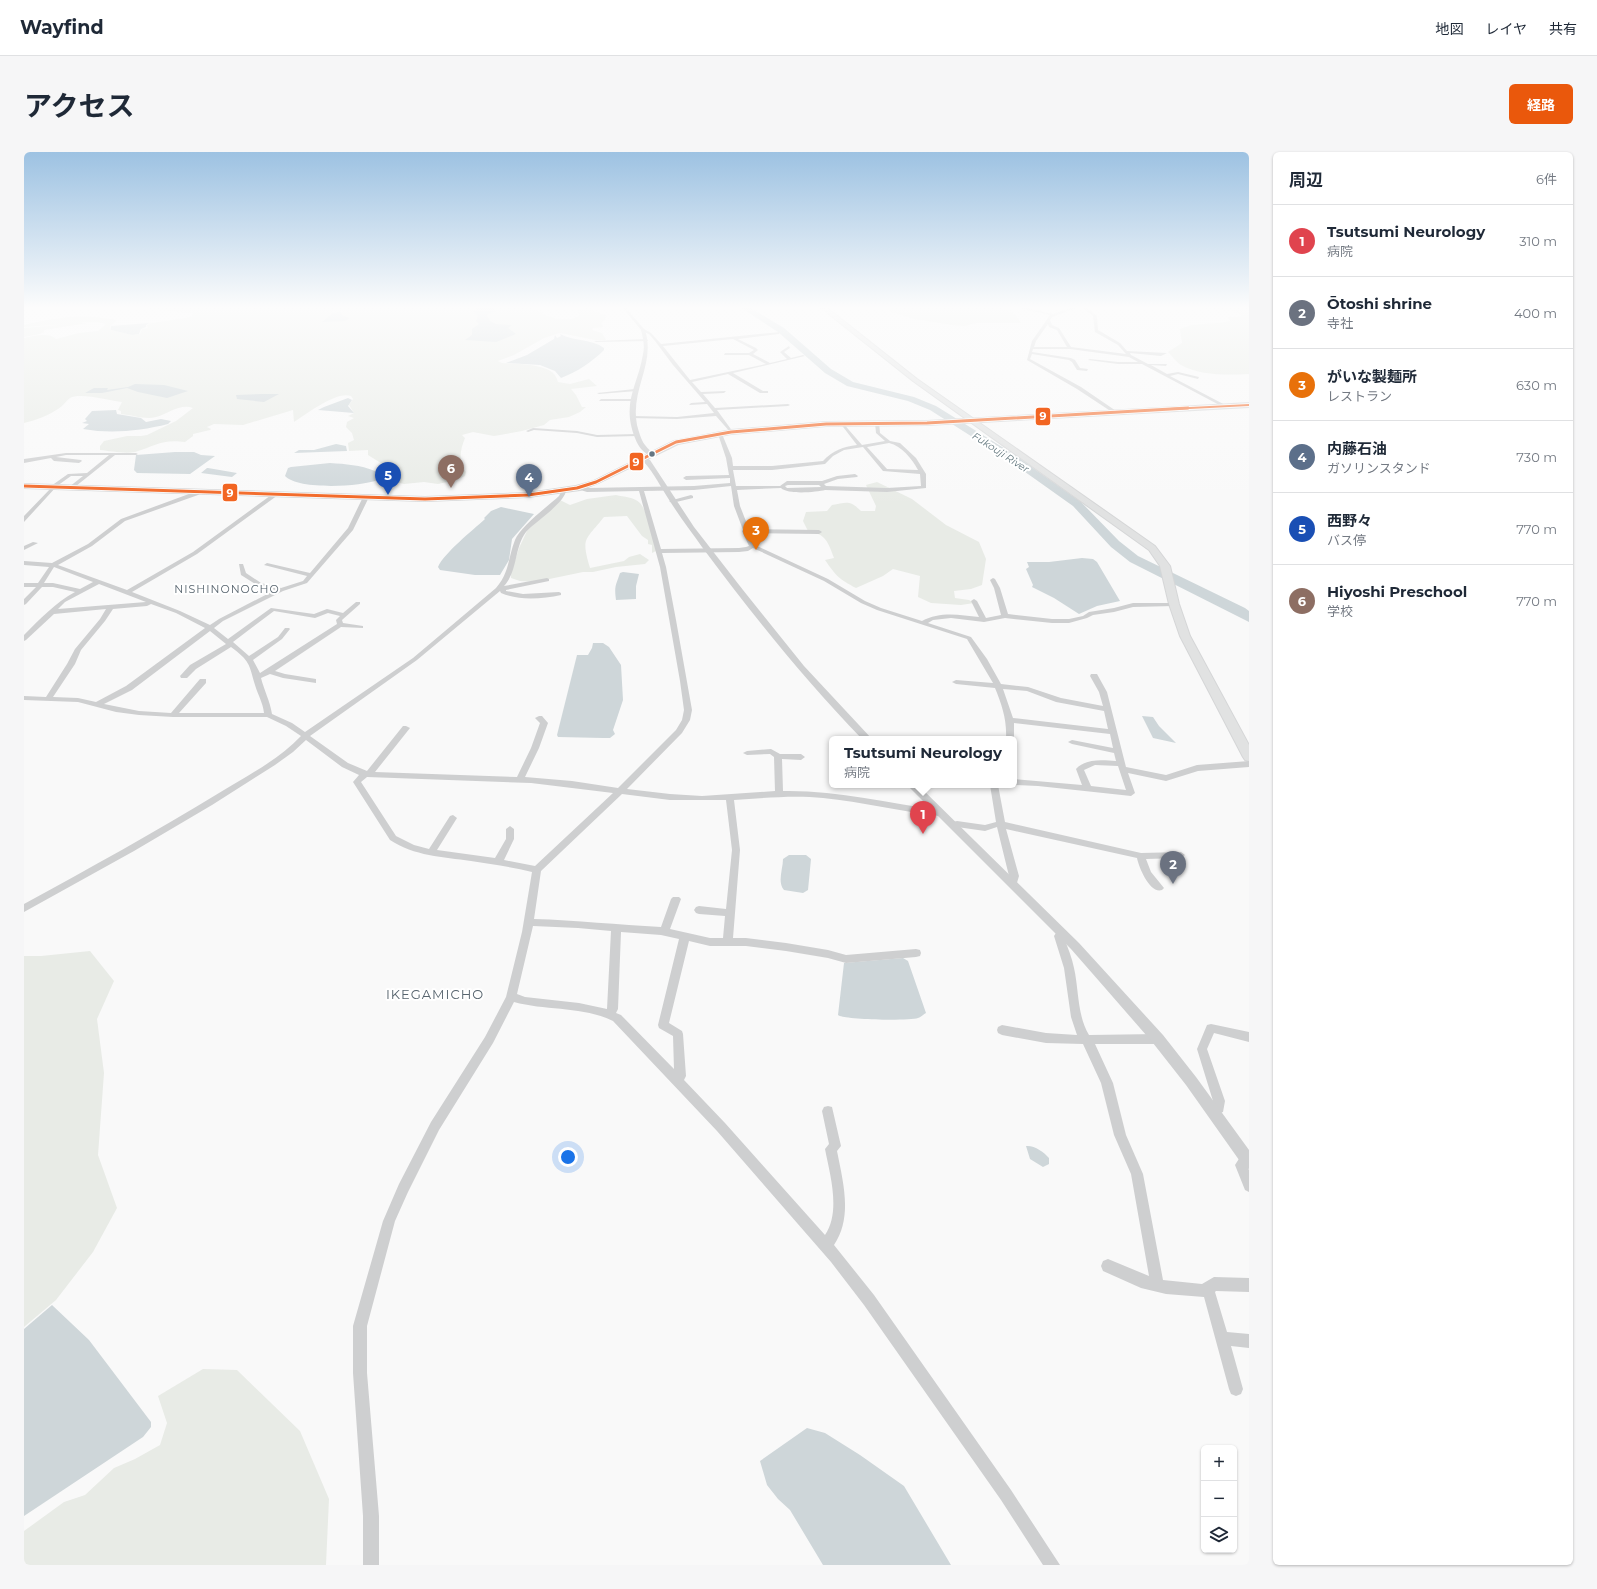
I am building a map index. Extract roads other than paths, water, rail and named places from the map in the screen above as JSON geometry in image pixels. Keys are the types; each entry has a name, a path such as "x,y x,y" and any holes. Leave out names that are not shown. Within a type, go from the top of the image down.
{"main road":[{"path":"906,373 1140,538 1156,552 1166,573 1174,604 1185,636 1249,757"},
{"path":"24,486 425,499 480,498 564,491 577,488 596,482 676,442 731,432 842,423 972,420 1249,405"}],"street":[{"path":"641,373 633,400 633,417 640,444 644,450 651,454"},
{"path":"682,373 714,409 731,432"},
{"path":"690,383 729,373 762,392 766,392"},
{"path":"1051,373 1079,388 1117,413"},
{"path":"1163,373 1227,407"},
{"path":"1167,375 1178,373 1198,378"},
{"path":"690,383 702,383"},
{"path":"633,400 600,396 635,390"},
{"path":"700,393 724,392"},
{"path":"705,399 716,398"},
{"path":"691,404 708,403"},
{"path":"714,409 788,405"},
{"path":"633,417 668,418 718,414"},
{"path":"842,423 886,470 921,472"},
{"path":"877,423 878,434 889,442"},
{"path":"528,431 533,429 576,432 597,436 637,435"},
{"path":"720,434 727,453 732,486 737,506 745,531 752,546 826,580 863,602 969,638 1004,699 1012,730 1011,736"},
{"path":"730,468 772,468 825,462 831,455 838,451 889,442 898,444 914,459 924,479 924,487 887,490 825,488 818,490 786,490 782,486"},
{"path":"71,488 114,454"},
{"path":"24,461 54,455 136,454"},
{"path":"54,455 54,460 79,461"},
{"path":"643,458 648,461 672,501 707,550 784,649 819,689 864,736"},
{"path":"24,520 54,487 70,475 89,474"},
{"path":"686,478 731,476"},
{"path":"577,488 587,490 732,486 772,488 782,486 787,483 820,483 837,478 856,476"},
{"path":"820,483 825,488"},
{"path":"868,483 887,490"},
{"path":"371,1565 371,1516 360,1373 360,1326 389,1221 403,1188 435,1126 489,1040 511,997 528,922 537,870 641,771 679,731 686,720 688,710 676,635 658,551 641,489"},
{"path":"24,908 148,840 295,748 306,735 415,659 501,588 506,580 512,564 518,539 526,529 561,497 564,491"},
{"path":"24,603 40,585 53,565 90,545 123,520 199,492"},
{"path":"128,592 195,553 276,494"},
{"path":"97,705 129,688 210,628 244,608 281,590 305,582 351,530 366,497"},
{"path":"672,501 691,497"},
{"path":"24,512 30,512"},
{"path":"745,531 819,532"},
{"path":"24,548 34,543"},
{"path":"658,551 739,550 748,549 752,546"},
{"path":"24,563 53,565 99,581 178,612 210,628 249,659 256,671 259,686 267,705 268,716"},
{"path":"241,565 243,574 259,584 281,590"},
{"path":"267,565 310,575"},
{"path":"501,588 547,580"},
{"path":"992,580 997,588 1005,616"},
{"path":"25,637 63,601 99,581"},
{"path":"24,585 63,587 79,591"},
{"path":"501,588 506,594 521,596 560,594"},
{"path":"974,601 984,620"},
{"path":"51,612 110,608 147,604 151,602"},
{"path":"340,625 339,620 358,603"},
{"path":"922,623 932,618 951,616 984,620 1005,616 1052,621 1069,621 1085,617 1091,612 1114,610 1133,604 1174,604"},
{"path":"49,698 71,664 78,649 103,620 110,608"},
{"path":"184,676 193,667 229,643 273,609 315,616 328,611 345,615"},
{"path":"257,677 270,671 340,625 361,627"},
{"path":"249,659 280,638 287,629"},
{"path":"270,671 283,676 313,681"},
{"path":"1017,782 1131,793 1118,752 1103,692 1094,676"},
{"path":"173,715 203,681"},
{"path":"956,682 997,685 1028,690 1059,700 1107,709"},
{"path":"24,698 78,700 116,710 139,713 173,715 268,716 277,718 306,735 346,766 367,774 520,779 588,785 654,796 688,798 730,798 779,793 810,794 939,813"},
{"path":"520,779 535,748 544,722 539,718"},
{"path":"1009,720 1114,732"},
{"path":"406,728 367,774 357,782 393,838 409,847 537,870"},
{"path":"1072,742 1118,752"},
{"path":"747,753 771,751 778,756 801,757"},
{"path":"778,756 779,793"},
{"path":"1088,789 1080,769 1099,763 1122,766 1166,778 1197,768 1249,764"},
{"path":"915,788 1063,934 1158,1039 1248,1160 1241,1165 1249,1186"},
{"path":"995,788 1001,824 1014,876 1013,884"},
{"path":"728,942 736,850 730,798"},
{"path":"432,851 453,818"},
{"path":"952,825 956,824 985,828 1001,824 1141,856 1181,854"},
{"path":"498,862 510,839 510,829"},
{"path":"1141,856 1142,866 1159,888"},
{"path":"664,932 676,899"},
{"path":"699,910 730,913"},
{"path":"528,922 578,924 616,929 664,932 710,942 746,942 828,954 846,959 916,953"},
{"path":"610,1014 613,1008 616,929"},
{"path":"1063,934 1059,936 1069,968 1076,1017 1080,1030 1087,1040 1107,1083 1120,1135 1136,1174 1157,1285"},
{"path":"677,1080 680,1076 678,1034 663,1025 685,936"},
{"path":"511,997 525,1001 579,1008 610,1014 617,1018 677,1080 826,1246 869,1300 1006,1495 1052,1565"},
{"path":"1213,1111 1219,1108 1219,1101 1202,1049 1206,1037 1211,1028 1249,1037"},
{"path":"1002,1030 1046,1038 1087,1040 1158,1039"},
{"path":"826,1246 834,1238 841,1208 831,1149 835,1146 828,1111"},
{"path":"1108,1266 1141,1281 1157,1285 1207,1290 1214,1284 1249,1284"},
{"path":"1207,1290 1236,1389"},
{"path":"1222,1338 1249,1341"}],"waterway":[{"name":"Fukouji River","path":"831,373 850,384 911,399 933,408 1011,457 1077,504 1115,544 1134,559 1240,611 1249,618"}],"place":[{"name":"Hiyoshi Preschool","path":"451,488"},
{"name":"西野々","path":"388,495"},
{"name":"内藤石油","path":"529,497"},
{"name":"がいな製麺所","path":"756,550"},
{"name":"Tsutsumi Neurology","path":"923,834"},
{"name":"Ōtoshi shrine","path":"1173,884"}],"district":[{"name":"NISHINONOCHO","path":"227,589"},
{"name":"IKEGAMICHO","path":"435,994"}]}
